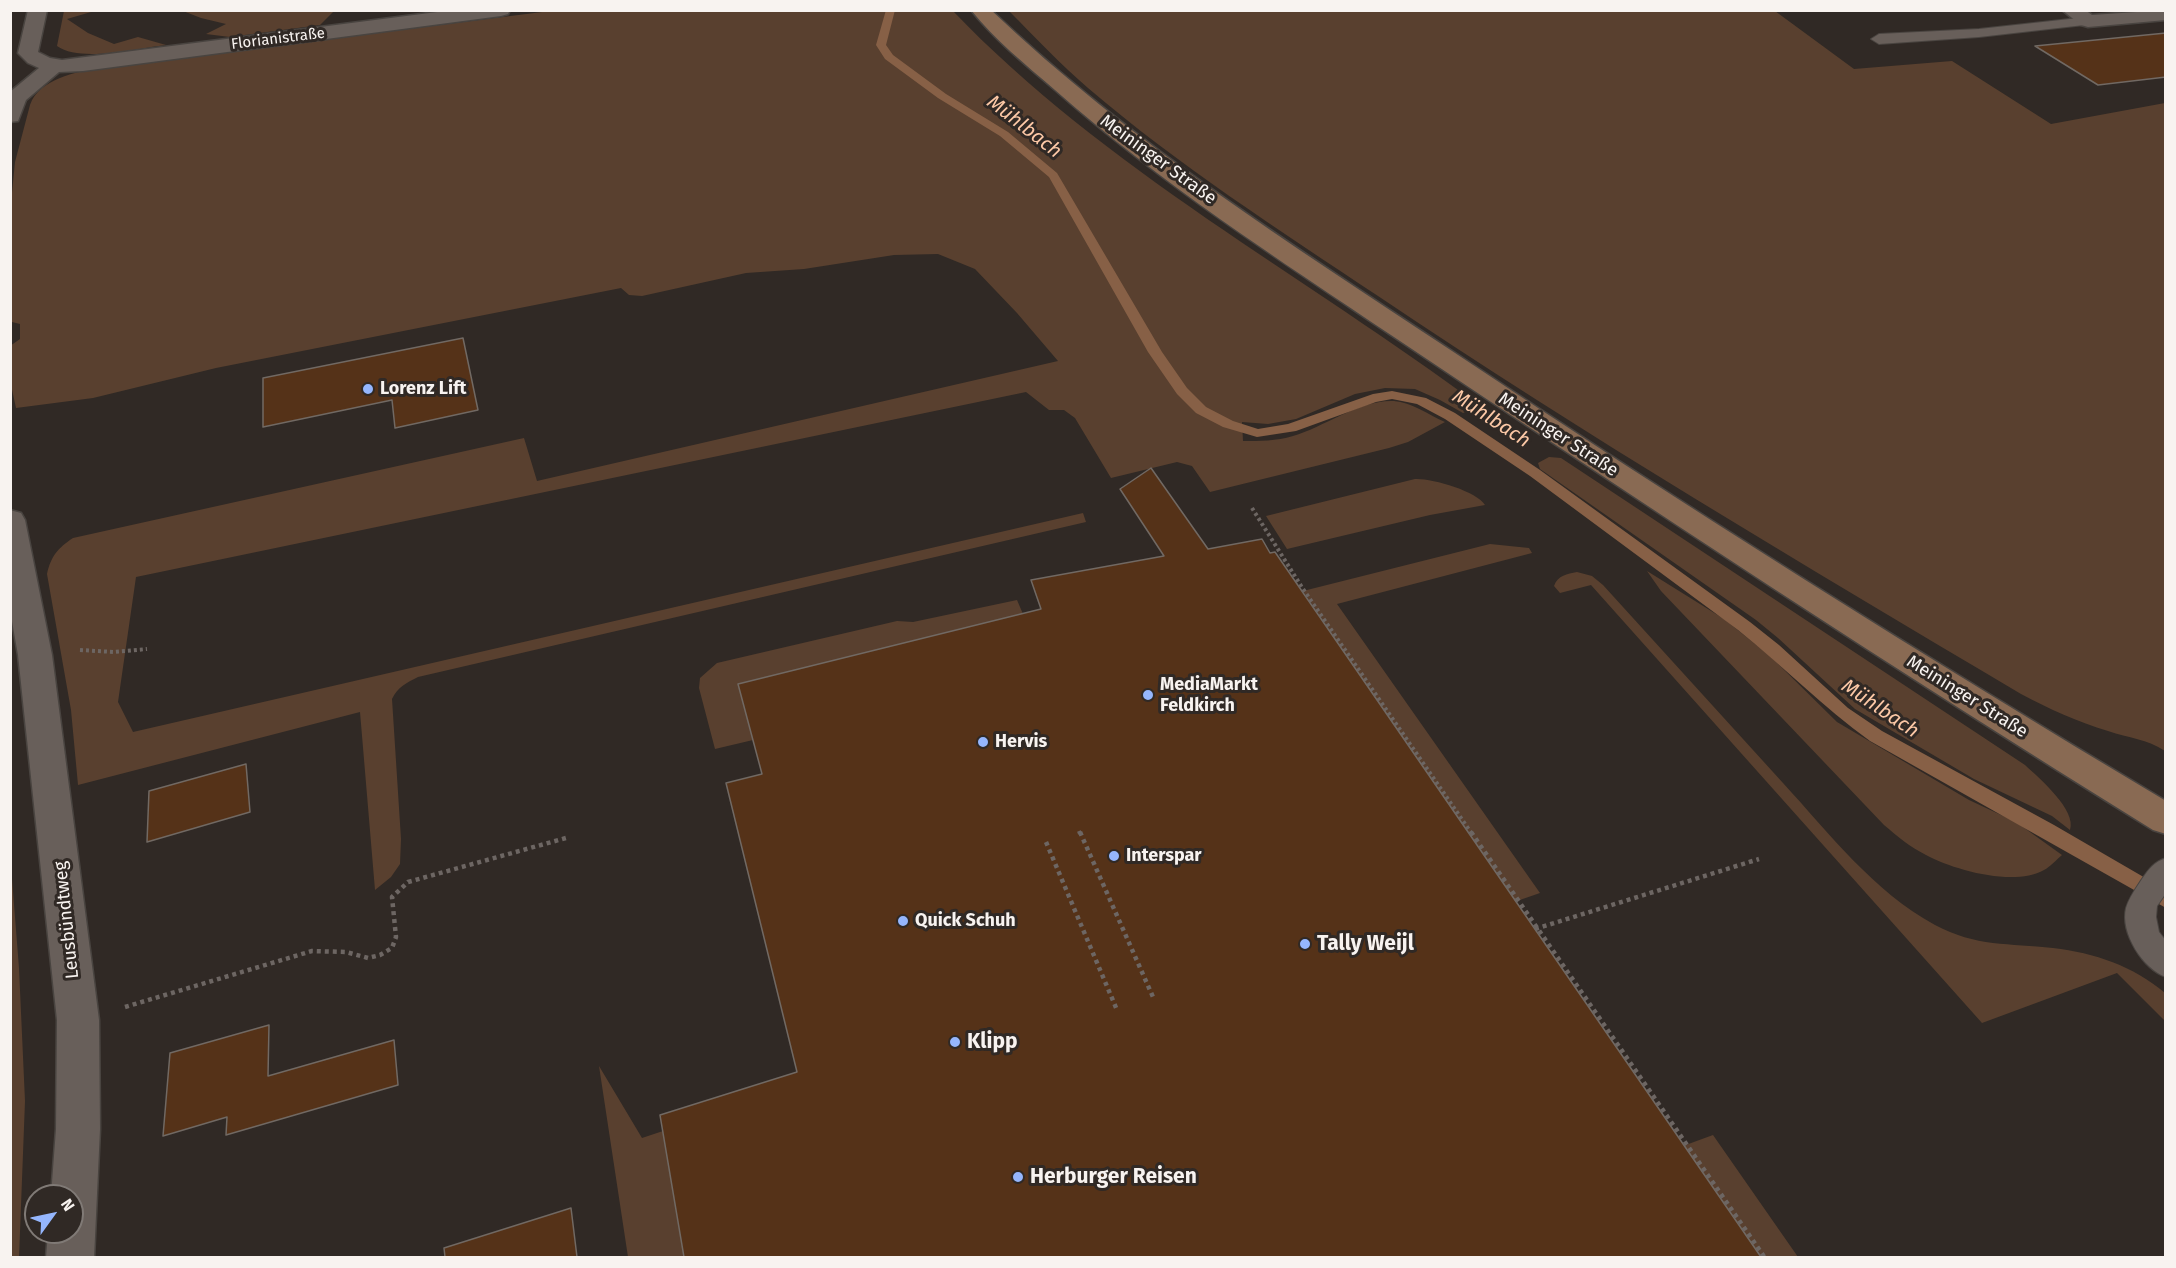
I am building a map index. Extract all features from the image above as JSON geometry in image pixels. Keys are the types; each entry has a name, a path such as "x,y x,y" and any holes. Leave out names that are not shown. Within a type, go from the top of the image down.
{"main road":[{"name":"Meininger Straße","path":"980,10 1014,45 1076,99 1139,149 1250,228 1539,423 2041,744 2166,819"}],"street":[{"path":"38,10 28,53 41,63 55,65"},
{"name":"Florianistraße","path":"55,65 101,62 471,12 501,10"},
{"path":"2070,10 2088,21 2166,14"},
{"path":"10,116 17,97 55,65"},
{"name":"Leusbündtweg","path":"10,520 18,612 35,655 78,1020 78,1129 70,1257"}],"lane":[{"path":"1880,39 1979,33 2088,21"},
{"path":"2165,870 2142,919 2156,954 2166,964"}],"path":[{"path":"1252,508 1310,599 1536,929 1765,1257"},
{"path":"35,655 67,649 114,652 147,649"},
{"path":"1079,831 1153,996"},
{"path":"78,1020 312,951 346,952 368,958 380,955 392,948 396,937 392,897 408,882 566,838"},
{"path":"1046,842 1118,1010"},
{"path":"1536,929 1759,859"}],"shaded area":[{"path":"87,10 91,12 67,19 88,33 114,44 138,37 166,45 95,54 67,51 57,46 64,11"},
{"path":"952,10 1011,68 1074,121 1140,171 1480,406 1463,413 1415,389 1385,388 1355,394 1296,419 1268,424 1242,422 1243,441 1274,440 1305,432 1369,404 1394,401 1413,406 1445,422 1408,442 1389,448 1210,492 1192,466 1177,462 1111,478 1075,418 1064,410 1049,410 1026,392 136,577 118,702 133,732 1083,513 1086,522 418,677 406,683 392,699 401,839 400,864 391,877 375,890 360,712 78,785 71,710 47,574 56,553 73,538 524,438 537,481 1058,361 975,269 938,254 894,255 804,269 746,273 642,296 629,295 621,288 216,368 93,398 16,408 11,385 10,346 20,339 20,324 12,322 10,213 15,162 30,105 41,89 59,78 100,68 550,11"},
{"path":"183,11 334,11 320,25 230,37 206,34 226,24"},
{"path":"1009,11 1775,11 1854,69 1952,61 2051,124 2165,103 2165,751 2145,741 2075,719 2021,694 1696,500 1536,400 1304,246 1157,144 1088,88"},
{"path":"1549,457 1561,458 2025,765 2063,804 2071,822 2070,830 2052,816 1974,779 1855,709 1756,620 1540,469 1538,463"},
{"path":"1415,479 1464,490 1485,505 1430,515 1287,549 1266,516"},
{"path":"1490,544 1529,548 1532,553 1337,604 1540,893 1514,902 1303,591"},
{"path":"1647,571 1724,619 1770,656 1837,722 1969,800 2016,822 2062,855 2046,869 2031,875 2001,877 1952,866 1909,845 1884,825 1661,591"},
{"path":"1577,572 1592,576 1603,585 1835,841 1892,896 1935,925 1965,937 1993,943 2069,950 2098,957 2127,968 2165,993 2165,1021 2117,973 1982,1023 1591,585 1560,593 1554,586 1560,577"},
{"path":"1017,600 1023,614 739,684 753,740 715,749 699,688 700,678 717,663 897,621 913,622"},
{"path":"11,866 19,968 25,1101 19,1258 10,1257"},
{"path":"599,1066 642,1138 663,1131 684,1257 628,1257"},
{"path":"1713,1135 1798,1257 1759,1257 1683,1146"}],"building":[{"path":"2166,33 2166,77 2098,85 2035,46"},
{"name":"Lorenz Lift","path":"463,338 478,410 395,428 392,400 263,427 263,378"},
{"name":"Interspar","path":"1151,468 1208,549 1262,539 1270,553 1275,552 1761,1257 684,1257 660,1115 797,1072 726,783 762,774 738,684 1041,609 1031,580 1164,556 1120,489"},
{"path":"246,764 250,812 147,842 149,791"},
{"path":"269,1025 268,1076 394,1040 398,1085 226,1135 227,1117 163,1136 170,1053"},
{"path":"571,1208 577,1257 445,1257 444,1248"}],"waterway":[{"name":"Mühlbach","path":"891,10 881,45 889,57 942,96 1004,134 1053,175 1155,352 1182,391 1201,410 1228,424 1257,433 1291,428 1373,398 1392,395 1421,401 1450,416 1535,473 1744,626 1773,649 1842,712 1876,736 2047,830 2166,900"}],"place":[{"name":"Lorenz Lift","path":"368,389"},
{"name":"MediaMarkt Feldkirch","path":"1148,695"},
{"name":"Hervis","path":"983,742"},
{"name":"Interspar","path":"1114,856"},
{"name":"Quick Schuh","path":"903,921"},
{"name":"Tally Weijl","path":"1305,944"},
{"name":"Klipp","path":"955,1042"},
{"name":"Herburger Reisen","path":"1018,1177"}]}
